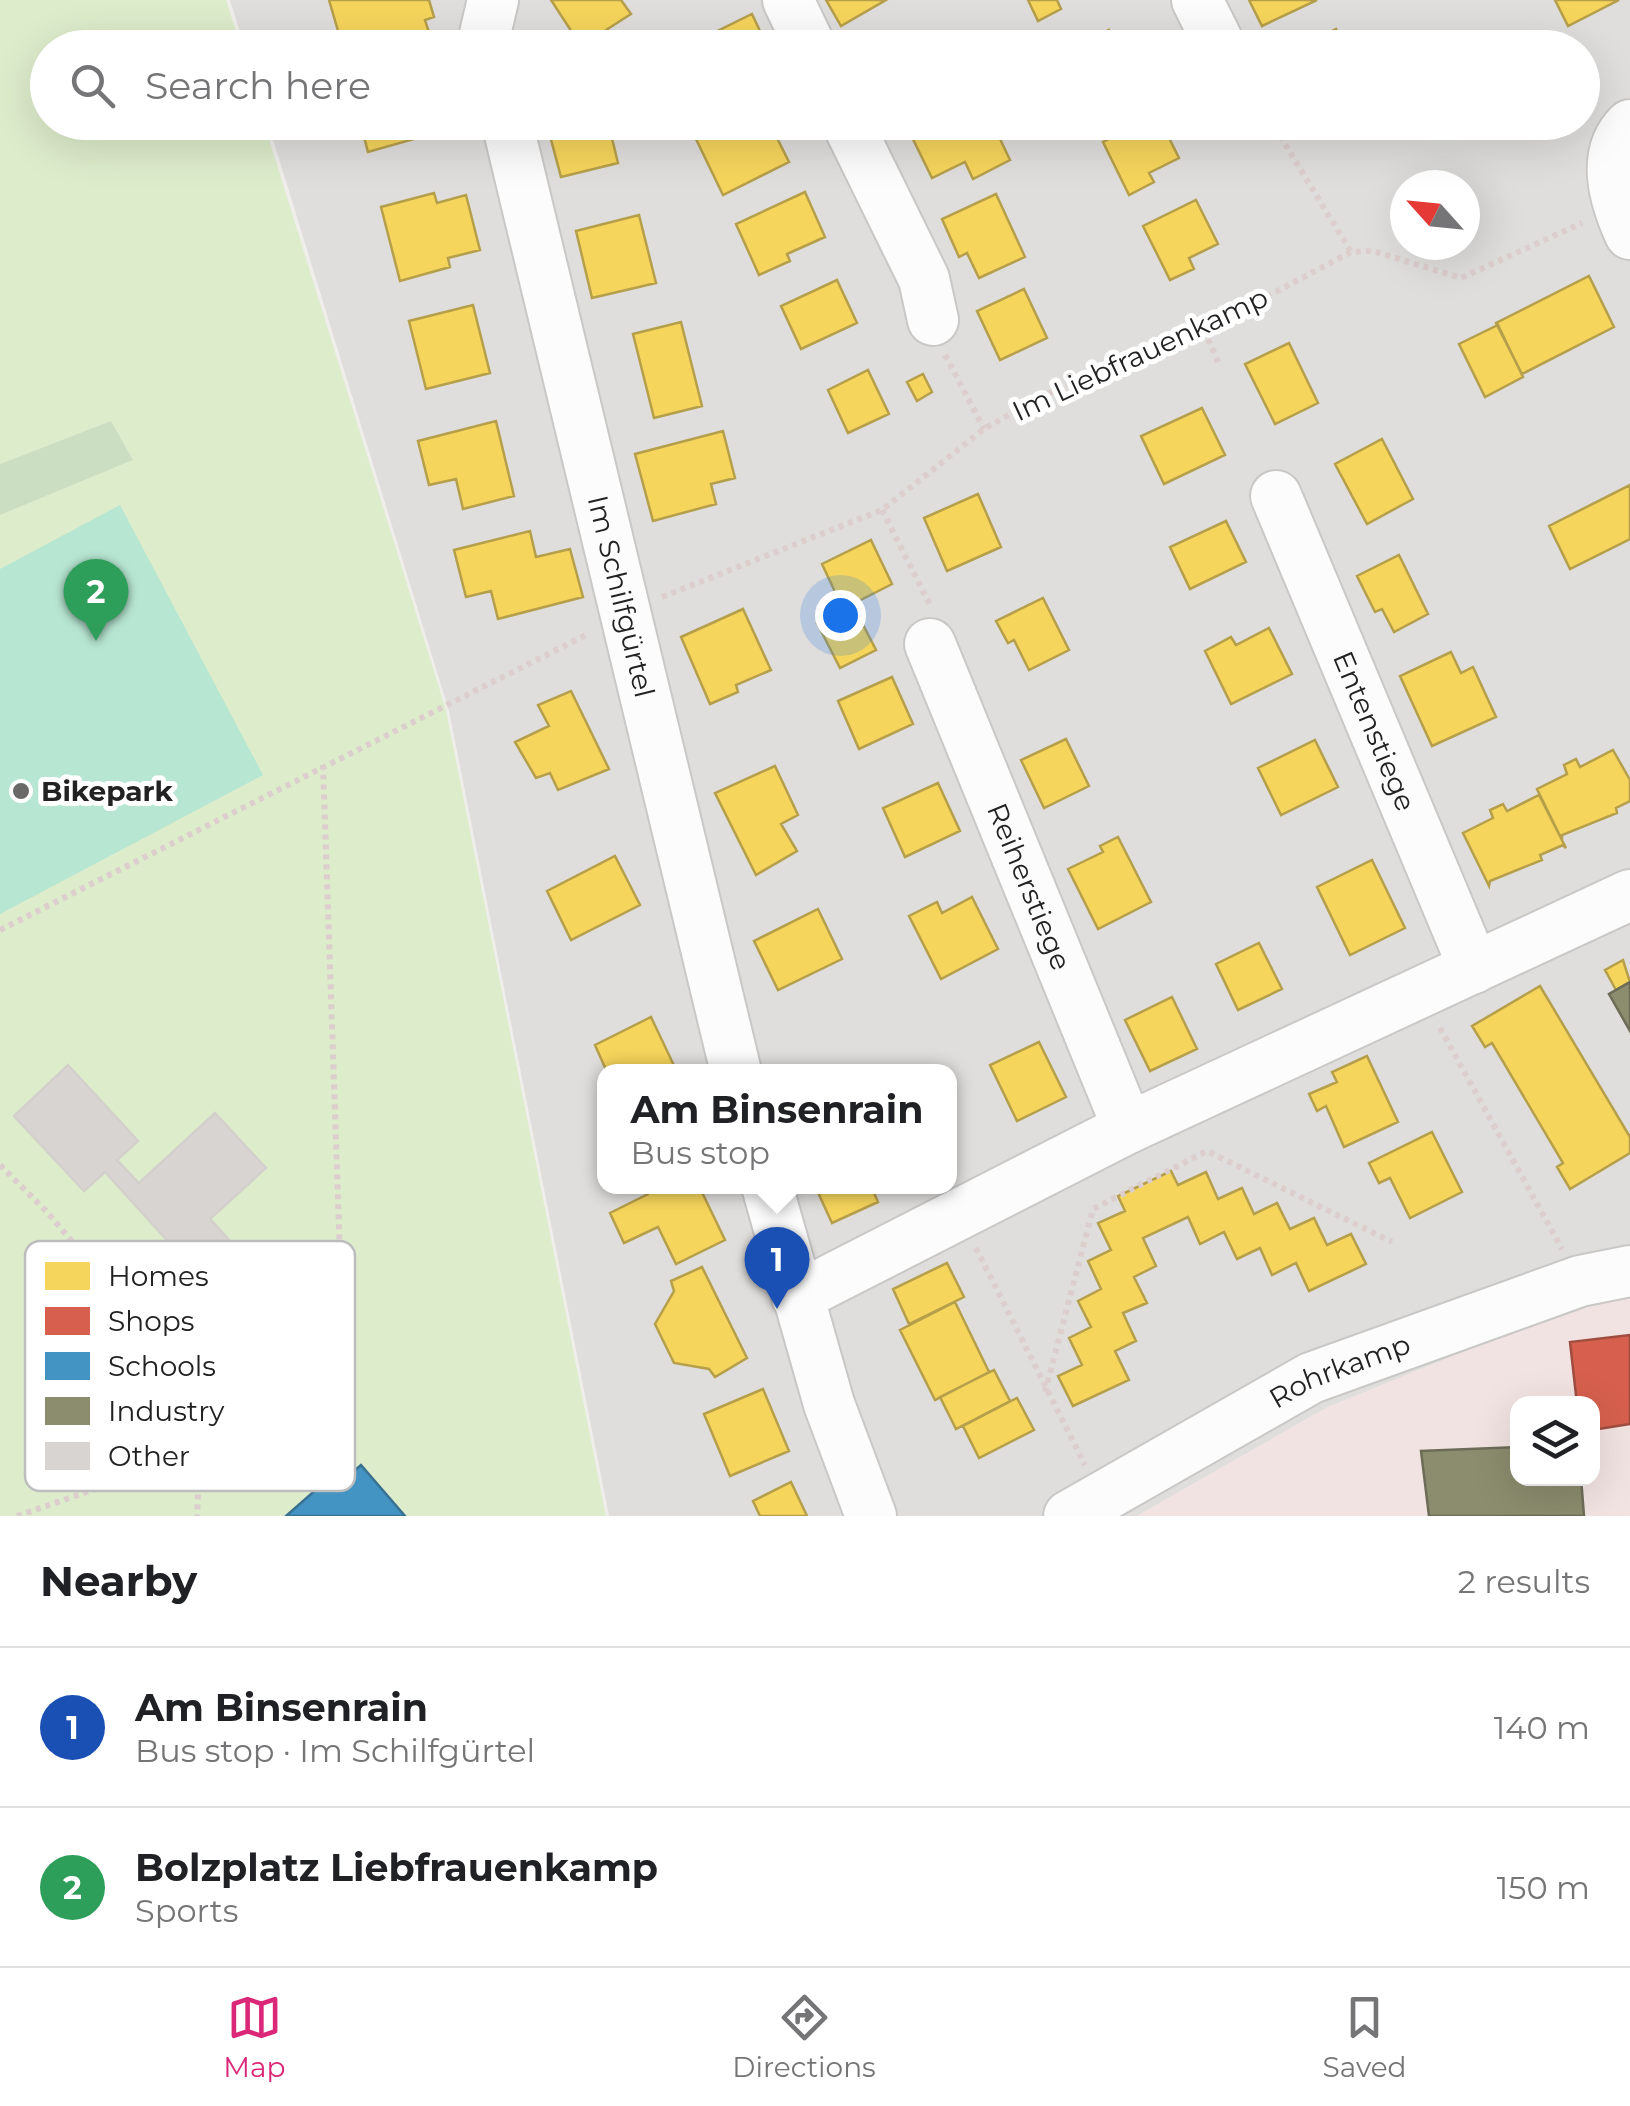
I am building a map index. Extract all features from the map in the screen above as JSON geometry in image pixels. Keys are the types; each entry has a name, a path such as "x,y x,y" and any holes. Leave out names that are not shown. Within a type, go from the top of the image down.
{"street":[{"path":"485,30 492,0"},
{"path":"788,0 802,30"},
{"path":"1198,0 1212,30"},
{"path":"1624,220 1611,166 1630,126"},
{"name":"Im Schilfgürtel","path":"511,140 734,1064"},
{"path":"857,140 924,279 941,342"},
{"name":"Entenstiege","path":"1276,496 1474,968"},
{"name":"Reiherstiege","path":"934,632 1128,1128"},
{"path":"797,1297 1128,1128 1630,895"},
{"path":"769,1194 829,1404 871,1516"},
{"name":"Rohrkamp","path":"1086,1506 1312,1378 1580,1281 1630,1271"}],"path":[{"path":"1281,140 1351,252 1373,251 1461,278 1624,220"},
{"name":"Im Liebfrauenkamp","path":"0,930 626,614 882,510 984,429 1122,358 1204,330 1351,252"},
{"path":"1204,330 1219,364"},
{"path":"941,342 984,429"},
{"path":"882,510 934,632"},
{"path":"323,765 339,1241"},
{"path":"1420,992 1580,1281"},
{"path":"1045,1392 1094,1209 1207,1151 1392,1242"},
{"path":"0,1166 72,1241"},
{"path":"960,1215 1045,1392 1086,1506"},
{"path":"17,1516 88,1491"},
{"path":"197,1516 198,1491"}],"shaded area":[{"path":"230,0 1630,0 1630,1295 1598,1297 1328,1407 1137,1516 609,1516 449,711 273,140 1600,140 1600,30 239,30"},
{"path":"1630,1295 1630,1516 1137,1516 1328,1407 1598,1297"}],"green space":[{"path":"0,0 226,0 236,30 30,30 30,140 269,140 446,710 606,1516 0,1516 0,515 133,460 111,421 0,464"},
{"path":"111,421 133,460 0,515 0,464"},
{"path":"120,505 263,775 0,914 0,569"}],"building: Homes":[{"path":"329,0 429,0 434,17 425,20 428,30 338,30"},
{"path":"551,0 621,0 631,14 606,30 571,30"},
{"path":"826,0 886,0 841,26"},
{"path":"1028,0 1057,0 1061,9 1038,21"},
{"path":"1249,0 1317,0 1262,26"},
{"path":"1555,0 1619,0 1568,26"},
{"path":"752,14 760,30 719,30"},
{"path":"365,140 410,140 368,152"},
{"path":"551,140 612,140 618,163 561,177"},
{"path":"696,140 778,140 789,162 723,195"},
{"path":"913,140 1001,140 1010,160 973,179 965,162 932,178"},
{"path":"1170,140 1179,158 1149,173 1154,182 1129,195 1103,142"},
{"path":"805,192 825,237 787,254 790,261 759,275 736,224"},
{"path":"434,193 437,203 466,195 480,250 448,258 450,267 400,281 381,207"},
{"path":"996,194 1025,257 979,278 967,253 959,257 942,219"},
{"path":"1196,200 1218,244 1189,258 1194,269 1170,280 1143,226"},
{"path":"639,215 656,283 592,298 576,231"},
{"path":"1589,276 1614,327 1522,374 1496,323"},
{"path":"837,280 857,323 801,349 781,306"},
{"path":"1024,289 1047,338 1000,360 977,311"},
{"path":"473,305 490,373 426,389 409,321"},
{"path":"681,322 702,406 654,418 633,334"},
{"path":"1498,325 1523,377 1485,397 1459,344"},
{"path":"1289,343 1318,403 1275,424 1245,364"},
{"path":"868,370 889,414 848,433 828,390"},
{"path":"923,374 932,392 917,401 907,382"},
{"path":"1202,408 1225,455 1164,484 1141,436"},
{"path":"496,421 514,496 463,509 456,479 429,485 418,441"},
{"path":"723,431 735,478 711,484 716,504 653,521 635,454"},
{"path":"1382,439 1413,499 1367,524 1335,464"},
{"path":"1630,485 1630,539 1570,569 1549,526"},
{"path":"978,494 1001,547 947,571 924,518"},
{"path":"1226,521 1246,562 1190,589 1170,547"},
{"path":"530,531 536,557 570,549 583,597 498,619 491,591 466,597 454,550"},
{"path":"871,540 892,584 843,609 822,564"},
{"path":"1399,555 1428,614 1394,632 1382,609 1375,612 1357,576"},
{"path":"1043,598 1069,650 1029,670 1014,640 1008,643 996,621"},
{"path":"853,605 876,650 840,668 817,623"},
{"path":"743,609 771,670 736,685 738,692 710,704 681,637"},
{"path":"1269,628 1292,674 1231,704 1205,651 1231,637 1236,645"},
{"path":"1451,652 1461,673 1473,667 1496,717 1432,746 1400,676"},
{"path":"892,677 913,724 859,749 838,701"},
{"path":"571,691 609,769 558,790 550,773 536,778 515,742 549,726 538,705"},
{"path":"1066,739 1089,786 1044,808 1021,760"},
{"path":"1315,740 1338,787 1281,815 1258,768"},
{"path":"1613,750 1630,780 1630,801 1616,808 1617,813 1562,835 1562,840 1537,789 1567,774 1564,765 1576,759 1580,767"},
{"path":"775,766 798,815 781,824 797,851 756,875 715,793"},
{"path":"938,783 960,831 905,857 883,808"},
{"path":"1539,795 1566,848 1563,845 1540,855 1542,860 1490,881 1489,886 1463,833 1493,818 1490,810 1503,804 1507,811"},
{"path":"1118,837 1151,902 1098,929 1068,869 1103,852 1100,846"},
{"path":"615,856 640,905 571,940 547,891"},
{"path":"1372,860 1405,928 1350,955 1317,887"},
{"path":"972,897 998,949 941,979 909,916 937,902 942,913"},
{"path":"818,909 842,959 778,990 754,941"},
{"path":"1259,943 1282,989 1238,1010 1216,964"},
{"path":"1623,960 1630,982 1616,990 1605,970"},
{"path":"1540,986 1630,1137 1630,1153 1570,1189 1557,1167 1563,1163 1492,1043 1485,1047 1472,1026"},
{"path":"1172,997 1197,1049 1150,1071 1125,1020"},
{"path":"651,1017 673,1064 603,1064 595,1045"},
{"path":"1039,1042 1066,1097 1017,1121 990,1065"},
{"path":"1367,1056 1398,1122 1344,1147 1326,1106 1317,1111 1309,1094 1337,1082 1332,1072"},
{"path":"1432,1132 1462,1192 1410,1218 1390,1178 1379,1183 1369,1163"},
{"path":"1171,1171 1178,1185 1206,1172 1218,1199 1242,1188 1254,1214 1277,1203 1290,1229 1314,1218 1327,1245 1351,1234 1366,1264 1309,1291 1296,1263 1272,1275 1260,1248 1237,1259 1224,1232 1200,1244 1188,1217 1143,1238 1156,1266 1134,1277 1147,1303 1123,1313 1136,1341 1115,1351 1129,1380 1073,1406 1058,1376 1082,1365 1069,1338 1091,1327 1078,1301 1101,1289 1088,1261 1111,1250 1098,1223 1125,1211 1118,1196"},
{"path":"648,1194 703,1194 725,1240 676,1264 658,1227 624,1243 610,1213"},
{"path":"819,1194 874,1194 878,1202 832,1223"},
{"path":"947,1263 964,1297 909,1324 893,1289"},
{"path":"702,1267 747,1358 715,1377 709,1369 674,1363 655,1324 674,1291 671,1281"},
{"path":"955,1302 989,1372 935,1400 900,1330"},
{"path":"994,1370 1010,1401 956,1429 940,1397"},
{"path":"763,1389 789,1451 730,1476 704,1414"},
{"path":"1017,1398 1034,1430 979,1458 963,1426"},
{"path":"791,1482 807,1516 760,1516 753,1501"}],"building: Shops":[{"path":"1630,1335 1630,1424 1600,1429 1600,1396 1576,1396 1570,1342"}],"building: Schools":[{"path":"361,1465 405,1516 286,1516 314,1491 355,1491 355,1470"}],"building: Industry":[{"path":"1630,982 1630,1031 1609,994"},
{"path":"1510,1447 1510,1486 1582,1486 1584,1516 1429,1516 1421,1451"}],"building: Other":[{"path":"68,1065 138,1141 117,1160 139,1183 215,1113 266,1168 210,1219 230,1241 168,1241 105,1172 84,1191 14,1116"}],"place":[{"name":"Bolzplatz Liebfrauenkamp","path":"96,641"},
{"name":"Bikepark","path":"21,791"},
{"name":"Am Binsenrain","path":"777,1309"}]}
